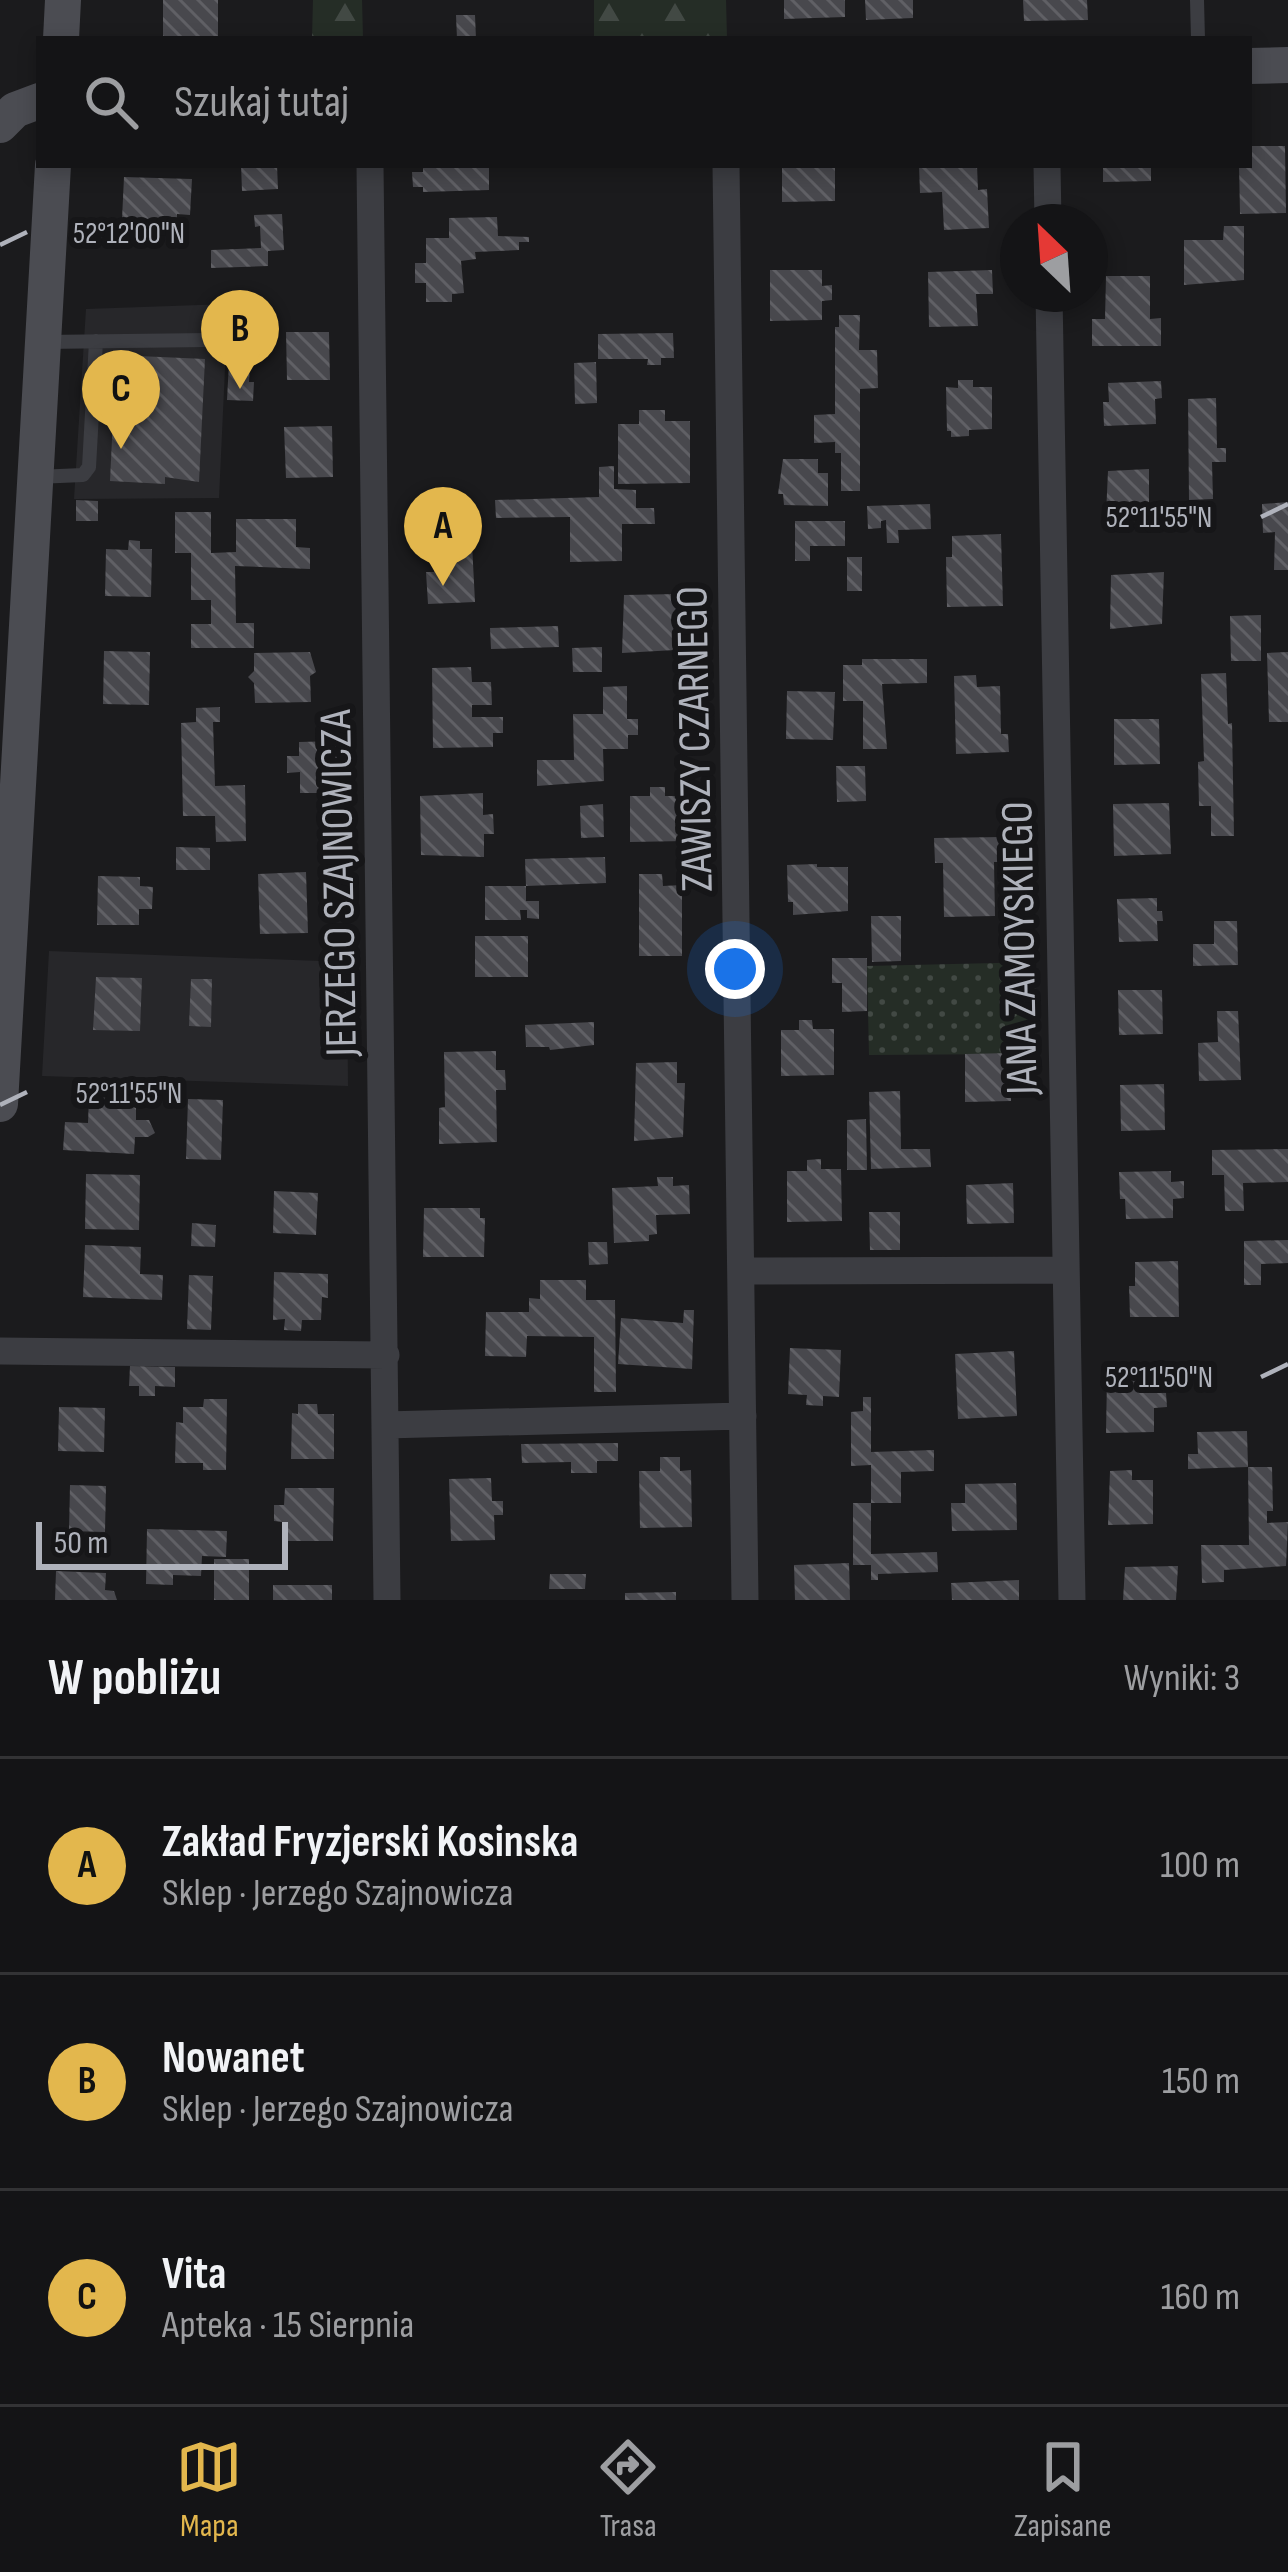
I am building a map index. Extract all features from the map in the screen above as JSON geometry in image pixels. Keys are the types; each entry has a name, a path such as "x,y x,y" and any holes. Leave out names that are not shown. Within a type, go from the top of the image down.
{"main road":[{"path":"61,36 63,0"},
{"path":"1252,66 1288,65"},
{"path":"0,125 15,110 36,102"},
{"path":"0,1104 53,168"}],"street":[{"name":"JERZEGO SZAJNOWICZA","path":"370,168 388,1600"},
{"name":"ZAWISZY CZARNEGO","path":"726,168 746,1600"},
{"path":"1047,168 1048,204"},
{"name":"JANA ZAMOYSKIEGO","path":"1049,312 1072,1600"},
{"path":"742,1271 1065,1270"},
{"path":"0,1351 386,1355"},
{"path":"385,1425 743,1415"}],"lane":[{"path":"1197,0 1198,36"},
{"path":"43,342 208,340"},
{"path":"36,477 73,478 83,476 88,467 96,341"}],"shaded area":[{"path":"228,304 219,498 74,499 86,309"},
{"path":"49,951 347,962 348,1086 42,1076"}],"green space":[{"path":"313,0 362,0 363,36 312,36"},
{"path":"594,0 726,0 727,36 594,36"},
{"path":"1035,962 1036,1054 869,1055 867,966"}],"building":[{"path":"163,0 218,0 218,36 163,36"},
{"path":"784,0 845,0 845,17 784,19"},
{"path":"865,0 913,0 913,18 866,20"},
{"path":"1023,0 1087,0 1088,20 1024,21"},
{"path":"456,15 475,15 476,36 457,36"},
{"path":"1252,146 1285,146 1286,213 1240,214 1239,168 1252,168"},
{"path":"241,168 277,168 278,189 242,191"},
{"path":"423,168 489,168 489,190 423,192 423,187 413,187 412,172 423,172"},
{"path":"782,168 835,168 835,201 782,202"},
{"path":"919,168 977,168 978,190 987,189 989,228 944,230 942,192 920,193"},
{"path":"1103,168 1151,168 1151,181 1103,182"},
{"path":"124,177 192,179 190,215 177,214 177,221 122,219"},
{"path":"282,214 284,250 268,251 268,266 211,268 211,250 261,248 254,215"},
{"path":"497,217 498,236 529,237 529,242 519,242 519,250 475,252 476,259 461,261 464,293 452,294 452,302 426,302 426,283 415,283 415,263 426,263 426,238 449,238 449,218"},
{"path":"1224,226 1244,226 1244,280 1184,285 1184,240 1223,240"},
{"path":"770,270 822,270 822,286 832,285 832,300 822,301 822,320 770,321"},
{"path":"992,270 993,294 976,294 978,326 929,327 928,272"},
{"path":"1108,276 1150,276 1150,319 1161,318 1161,346 1092,346 1092,319 1105,319"},
{"path":"839,315 860,315 859,350 877,350 878,388 860,389 860,491 841,491 841,453 835,453 835,442 814,443 814,415 835,414"},
{"path":"286,332 329,332 330,380 287,380"},
{"path":"673,333 674,358 661,358 661,365 647,365 648,359 598,359 598,334"},
{"path":"230,343 251,344 253,401 227,400"},
{"path":"116,355 205,359 199,482 165,477 165,484 110,481"},
{"path":"596,362 597,403 575,404 574,363"},
{"path":"958,380 973,380 973,387 992,387 992,429 951,437 946,387 958,388"},
{"path":"1161,381 1162,398 1155,399 1156,424 1104,426 1108,383"},
{"path":"1216,398 1217,448 1226,448 1226,462 1212,462 1213,499 1189,500 1188,399"},
{"path":"639,410 665,410 665,421 690,421 690,483 618,484 618,424 639,424"},
{"path":"332,426 333,477 286,478 284,427"},
{"path":"783,459 818,459 818,473 828,473 828,506 784,505 783,494 778,494"},
{"path":"614,466 614,489 636,490 636,508 654,508 655,524 622,524 622,561 570,562 570,517 496,518 495,500 599,497 599,467"},
{"path":"1149,469 1149,513 1106,515 1108,471"},
{"path":"76,500 98,501 98,521 76,521"},
{"path":"1288,502 1288,570 1274,570 1275,532 1263,533 1262,504"},
{"path":"930,504 931,529 898,530 899,543 887,543 886,520 881,521 881,528 868,529 867,506"},
{"path":"175,512 211,512 211,553 236,552 236,519 296,519 296,547 310,548 310,569 235,566 236,623 254,623 254,648 191,648 191,624 211,624 211,600 191,600 191,553 175,553"},
{"path":"461,518 461,524 471,524 475,602 428,604 426,572 434,572 432,527 452,525 451,519"},
{"path":"795,521 845,521 845,546 810,546 810,561 795,561"},
{"path":"1001,534 1003,606 947,607 946,557 952,557 952,536"},
{"path":"129,540 140,541 140,549 152,549 151,597 105,596 106,549 128,550"},
{"path":"847,557 862,557 862,591 847,591"},
{"path":"1164,572 1162,624 1110,629 1111,575"},
{"path":"678,594 675,650 622,653 624,595"},
{"path":"1261,615 1261,661 1231,661 1230,616"},
{"path":"558,626 559,647 491,649 490,628"},
{"path":"602,647 602,672 573,672 572,648"},
{"path":"104,651 150,652 149,705 103,704"},
{"path":"310,652 316,672 310,676 311,702 255,703 254,683 248,677 254,671 254,653"},
{"path":"1288,652 1288,722 1269,722 1267,653"},
{"path":"862,659 927,659 927,683 882,684 887,749 863,749 863,701 843,701 843,665 862,665"},
{"path":"471,667 472,682 491,682 492,705 472,705 472,717 503,717 503,733 493,733 493,747 433,748 432,668"},
{"path":"1226,673 1234,836 1211,836 1211,806 1199,806 1198,762 1204,761 1201,674"},
{"path":"976,675 977,687 1000,686 1001,734 1008,734 1009,752 956,754 954,676"},
{"path":"627,686 627,719 638,719 638,735 628,735 628,749 603,749 604,781 537,786 537,760 574,760 573,714 603,714 603,687"},
{"path":"787,691 835,692 833,740 786,739"},
{"path":"220,707 220,722 213,722 215,786 245,785 246,841 216,842 215,816 183,816 181,723 196,722 196,708"},
{"path":"1114,719 1159,719 1160,764 1114,765"},
{"path":"337,741 337,793 300,793 300,772 287,773 287,756 299,756 299,742"},
{"path":"836,766 865,766 866,801 837,802"},
{"path":"650,787 665,787 665,796 685,796 686,841 630,842 630,796 650,796"},
{"path":"483,793 483,815 493,814 494,834 484,834 484,857 421,855 420,796"},
{"path":"1169,803 1171,854 1114,856 1113,804"},
{"path":"603,804 604,837 581,838 580,806"},
{"path":"1002,837 1002,862 994,862 995,916 944,917 943,863 935,863 934,838"},
{"path":"176,847 210,848 210,870 176,870"},
{"path":"605,857 606,883 526,886 525,859"},
{"path":"787,865 848,867 848,911 793,915"},
{"path":"306,872 308,933 260,934 258,874"},
{"path":"639,874 662,874 663,886 682,885 682,956 639,956"},
{"path":"98,876 140,877 140,886 153,887 152,909 139,909 139,925 97,925"},
{"path":"485,886 526,886 526,901 539,901 539,919 527,918 527,910 520,910 521,920 485,920"},
{"path":"1157,898 1163,921 1157,921 1158,941 1119,942 1117,899"},
{"path":"871,916 901,916 901,961 872,962"},
{"path":"1214,921 1237,921 1238,965 1193,966 1193,944 1214,944"},
{"path":"475,936 528,936 528,977 475,977"},
{"path":"832,958 867,958 867,1011 842,1012 842,983 832,983"},
{"path":"96,977 142,978 140,1031 93,1030"},
{"path":"191,979 212,979 211,1027 189,1026"},
{"path":"1118,990 1162,990 1163,1034 1119,1035"},
{"path":"1217,1011 1238,1011 1241,1080 1199,1081 1198,1043 1218,1042"},
{"path":"799,1020 812,1020 813,1029 834,1029 834,1075 781,1076 781,1030 799,1030"},
{"path":"594,1022 594,1045 550,1050 526,1047 525,1025"},
{"path":"496,1051 496,1070 505,1070 506,1090 496,1090 497,1142 439,1144 439,1108 445,1107 444,1052"},
{"path":"1011,1053 1011,1101 965,1102 965,1054"},
{"path":"677,1062 677,1083 685,1083 683,1137 634,1141 636,1063"},
{"path":"1164,1084 1165,1130 1121,1131 1120,1085"},
{"path":"900,1091 901,1149 930,1149 931,1167 871,1169 869,1092"},
{"path":"89,1097 136,1099 136,1120 149,1120 155,1133 135,1137 134,1154 63,1150 65,1122 88,1123"},
{"path":"188,1099 223,1100 221,1160 186,1159"},
{"path":"866,1119 867,1170 847,1170 847,1120"},
{"path":"1288,1149 1288,1182 1243,1183 1244,1211 1225,1211 1224,1175 1212,1175 1212,1150"},
{"path":"821,1159 821,1169 841,1169 842,1221 787,1222 787,1171 807,1171 807,1160"},
{"path":"1171,1171 1171,1182 1184,1181 1184,1198 1173,1199 1173,1218 1126,1219 1119,1172"},
{"path":"86,1174 140,1175 139,1230 85,1229"},
{"path":"657,1177 673,1177 673,1186 689,1185 690,1214 656,1215 657,1234 649,1235 649,1241 614,1243 612,1188 658,1186"},
{"path":"1013,1183 1014,1223 967,1224 966,1185"},
{"path":"274,1191 318,1193 316,1235 273,1233"},
{"path":"424,1208 480,1208 480,1218 485,1218 484,1257 423,1257"},
{"path":"869,1212 900,1212 900,1250 870,1250"},
{"path":"192,1223 216,1225 215,1247 191,1246"},
{"path":"1288,1240 1288,1263 1261,1264 1261,1285 1244,1285 1244,1241"},
{"path":"588,1242 607,1242 608,1264 589,1265"},
{"path":"85,1245 141,1247 140,1274 163,1275 162,1300 83,1297"},
{"path":"1178,1261 1179,1317 1130,1317 1129,1286 1135,1286 1135,1262"},
{"path":"274,1272 328,1274 328,1298 322,1297 321,1320 302,1320 301,1331 284,1330 285,1319 273,1320"},
{"path":"189,1275 213,1276 211,1330 187,1329"},
{"path":"540,1280 586,1280 586,1300 615,1300 616,1392 594,1392 594,1337 527,1336 526,1357 485,1356 486,1312 529,1312 529,1298 540,1299"},
{"path":"684,1310 694,1310 692,1369 618,1364 621,1318 683,1323"},
{"path":"790,1348 841,1350 839,1397 823,1396 823,1406 806,1405 807,1395 788,1394"},
{"path":"1014,1351 1017,1416 958,1419 955,1354"},
{"path":"130,1366 175,1367 175,1387 155,1386 155,1396 139,1396 139,1386 129,1386"},
{"path":"1153,1377 1154,1393 1166,1393 1167,1407 1154,1408 1154,1432 1106,1433 1107,1378"},
{"path":"863,1397 871,1397 871,1452 934,1450 934,1471 901,1472 901,1503 871,1503 871,1465 851,1466 851,1412 863,1411"},
{"path":"204,1399 227,1399 226,1470 203,1470 203,1463 175,1463 176,1422 183,1423 183,1407 203,1407"},
{"path":"298,1404 317,1404 318,1414 334,1414 334,1459 291,1459 292,1413 298,1414"},
{"path":"59,1407 105,1408 104,1452 58,1451"},
{"path":"1247,1431 1248,1467 1188,1469 1188,1454 1198,1454 1197,1432"},
{"path":"618,1443 618,1461 597,1461 597,1473 571,1473 571,1462 522,1463 521,1444"},
{"path":"660,1457 680,1457 680,1471 691,1470 692,1527 640,1528 639,1471 660,1471"},
{"path":"1248,1467 1272,1467 1273,1511 1267,1511 1267,1523 1288,1522 1286,1566 1224,1570 1224,1582 1202,1583 1201,1545 1249,1545"},
{"path":"1132,1470 1132,1480 1153,1480 1153,1524 1108,1525 1110,1471"},
{"path":"491,1478 492,1501 503,1501 503,1515 494,1515 495,1540 451,1541 449,1479"},
{"path":"1016,1483 1017,1530 952,1531 951,1503 965,1503 965,1484"},
{"path":"70,1485 106,1486 105,1532 69,1531"},
{"path":"285,1488 334,1488 333,1541 283,1541 283,1522 274,1521 274,1505 284,1505"},
{"path":"853,1503 871,1503 871,1554 937,1552 938,1572 878,1574 878,1580 871,1580 871,1565 853,1565"},
{"path":"147,1529 227,1531 226,1557 202,1556 201,1576 173,1575 173,1585 146,1584"},
{"path":"214,1559 249,1559 249,1600 214,1600"},
{"path":"849,1563 850,1600 795,1600 794,1565"},
{"path":"1178,1566 1176,1600 1123,1600 1125,1567"},
{"path":"56,1571 106,1573 105,1590 114,1591 117,1600 55,1600"},
{"path":"550,1574 586,1574 585,1589 549,1589"},
{"path":"1019,1580 1019,1600 952,1600 951,1583"},
{"path":"273,1585 332,1585 332,1600 273,1600"},
{"path":"676,1592 676,1600 625,1600 625,1593"}],"place":[{"name":"Nowanet","path":"240,389"},
{"name":"Vita","path":"121,449"},
{"name":"Zakład Fryzjerski Kosinska","path":"443,586"}]}
